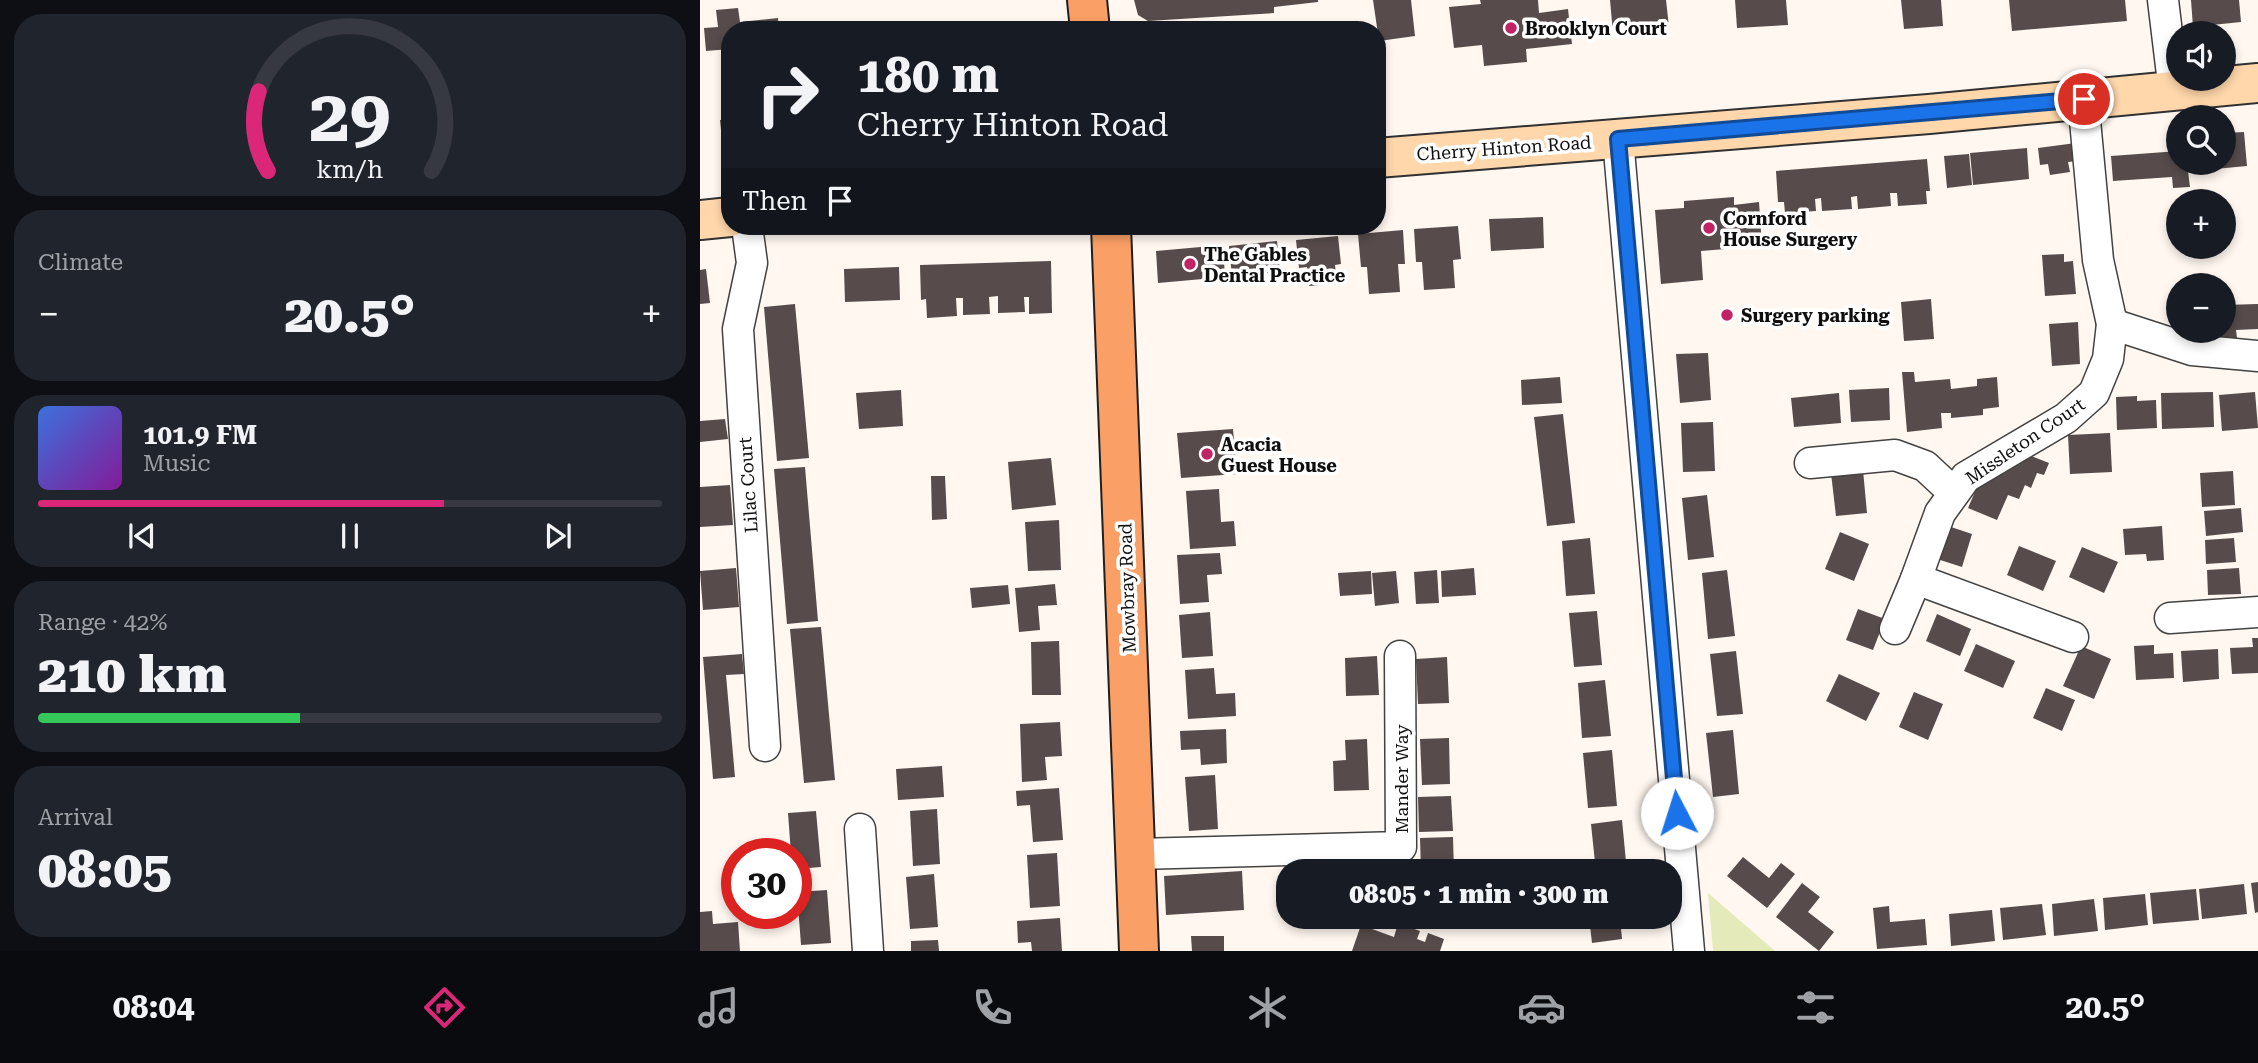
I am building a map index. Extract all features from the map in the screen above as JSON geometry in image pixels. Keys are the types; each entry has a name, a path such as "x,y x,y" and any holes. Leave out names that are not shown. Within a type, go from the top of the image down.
{"main road":[{"path":"1087,0 1089,21"},
{"name":"Mowbray Road","path":"1111,235 1139,951"}],"street":[{"path":"2163,0 2166,25"},
{"name":"Cherry Hinton Road","path":"2236,85 2258,83"},
{"name":"Cherry Hinton Road","path":"1386,157 2174,91"},
{"name":"Missleton Court","path":"1895,629 1940,513 1966,477 2066,418 2094,393 2108,359 2112,324 2098,260 2084,99"},
{"path":"1618,139 1689,951"},
{"path":"700,220 721,218"},
{"name":"Lilac Court","path":"748,235 752,263 738,330 765,746"},
{"path":"2112,324 2192,350 2258,356"},
{"name":"Missleton Court","path":"1810,463 1895,455 1925,466 1954,494"},
{"path":"1916,579 2073,637"},
{"path":"2170,618 2258,612"},
{"name":"Mander Way","path":"1136,853 1401,847 1401,656"},
{"path":"860,830 868,951"}],"green space":[{"path":"1708,893 1775,951 1713,951"}],"building":[{"path":"1134,0 1318,2 1274,7 1274,13 1148,21 1138,15"},
{"path":"1373,0 1411,0 1415,36 1386,40 1386,21 1376,21"},
{"name":"Brooklyn Court","path":"1480,0 1538,0 1539,13 1568,9 1572,44 1526,49 1527,62 1484,66 1482,45 1454,48 1449,7 1481,4"},
{"path":"1610,0 1666,0 1669,27 1613,33"},
{"path":"1735,0 1786,0 1788,25 1737,28"},
{"path":"1901,0 1941,0 1943,26 1904,29"},
{"path":"2009,0 2125,0 2127,21 2012,31"},
{"path":"2191,0 2239,0 2241,22 2193,21"},
{"path":"738,8 740,21 721,21 721,50 706,51 704,28 718,27 716,10"},
{"path":"778,18 778,21 750,21"},
{"path":"2236,132 2244,132 2247,166 2236,167"},
{"path":"2076,143 2078,161 2068,162 2070,172 2050,175 2048,164 2040,165 2038,148"},
{"path":"2027,148 2029,179 1973,185 1970,153"},
{"path":"2166,152 2166,175 2188,175 2190,187 2173,188 2172,177 2113,181 2111,156"},
{"path":"1969,154 1972,185 1947,188 1944,156"},
{"path":"1927,159 1930,191 1926,191 1927,204 1898,206 1897,193 1890,193 1891,206 1858,209 1857,196 1851,197 1852,209 1822,211 1821,198 1815,199 1816,211 1785,213 1784,202 1778,202 1776,171"},
{"name":"Cornford House Surgery","path":"1734,197 1734,205 1759,202 1762,246 1701,251 1703,280 1661,284 1655,210 1684,208 1684,201"},
{"path":"1543,217 1544,248 1491,251 1489,219"},
{"path":"1458,226 1461,259 1453,260 1455,288 1424,290 1422,262 1416,262 1414,229"},
{"path":"1403,230 1405,264 1398,264 1400,292 1369,294 1367,267 1361,267 1358,235 1386,235 1386,232"},
{"path":"1338,236 1341,264 1335,265 1337,284 1309,286 1307,267 1299,268 1296,240"},
{"path":"1277,241 1280,272 1232,276 1229,246"},
{"name":"The Gables Dental Practice","path":"1223,245 1225,277 1158,283 1156,251"},
{"path":"2064,254 2064,262 2073,261 2076,294 2045,296 2042,255"},
{"path":"1051,261 1052,313 1029,314 1029,297 1024,297 1025,312 998,313 998,296 989,297 990,314 963,315 963,298 956,298 957,316 927,318 926,299 921,300 920,265"},
{"path":"899,267 900,300 845,302 844,269"},
{"path":"706,269 710,303 700,304 700,270"},
{"path":"1931,299 1934,339 1904,341 1901,302"},
{"path":"795,304 809,458 777,461 764,307"},
{"path":"2258,304 2258,329 2236,330 2236,305"},
{"path":"2078,322 2080,364 2052,366 2049,324"},
{"path":"1708,353 1711,400 1680,403 1676,354"},
{"path":"1902,372 1914,372 1915,382 1950,379 1951,389 1977,386 1977,379 1997,377 1999,407 1983,409 1983,415 1951,418 1951,413 1941,413 1942,428 1907,432"},
{"path":"1560,377 1562,403 1522,405 1521,380"},
{"path":"1889,388 1890,420 1851,422 1849,390"},
{"path":"901,390 903,426 859,429 856,393"},
{"path":"2213,392 2214,427 2162,429 2161,393"},
{"path":"2255,392 2258,428 2222,431 2219,395"},
{"path":"1839,393 1841,423 1794,427 1791,398"},
{"path":"2137,396 2137,401 2156,400 2157,428 2117,430 2116,397"},
{"path":"1563,414 1575,523 1547,526 1534,417"},
{"path":"725,419 728,439 700,442 700,421"},
{"path":"1713,422 1715,471 1683,472 1681,423"},
{"name":"Acacia Guest House","path":"1233,429 1237,474 1181,478 1177,433"},
{"path":"2110,433 2112,472 2070,474 2068,435"},
{"path":"2024,453 2049,463 2044,475 2037,473 2031,488 2025,485 2019,499 2008,495 1997,520 1968,508 1980,480 1987,483 1993,470 2004,474 2009,462 2019,465"},
{"path":"1051,458 1056,505 1012,510 1008,462"},
{"path":"805,467 818,621 787,624 774,469"},
{"path":"1863,470 1867,513 1836,516 1831,473"},
{"path":"2233,471 2235,505 2202,507 2200,473"},
{"path":"931,476 945,476 947,519 932,520"},
{"path":"730,485 733,525 700,527 700,487"},
{"path":"1219,489 1221,522 1234,521 1236,546 1190,549 1186,491"},
{"path":"1707,495 1714,557 1688,560 1682,498"},
{"path":"2241,508 2243,532 2206,536 2204,511"},
{"path":"1059,520 1061,570 1028,571 1025,522"},
{"path":"1945,525 1972,534 1962,567 1934,558"},
{"path":"2162,526 2164,560 2147,561 2146,554 2125,555 2123,529"},
{"path":"1840,532 1869,544 1854,581 1825,569"},
{"path":"1590,538 1595,594 1566,596 1562,541"},
{"path":"2234,538 2236,562 2206,564 2205,540"},
{"path":"2019,546 2056,561 2043,591 2007,575"},
{"path":"2082,547 2118,562 2104,593 2069,577"},
{"path":"1220,553 1222,574 1207,575 1209,602 1180,604 1177,555"},
{"path":"736,568 739,607 703,610 700,571"},
{"path":"1474,568 1476,595 1442,597 1441,571"},
{"path":"2239,568 2241,594 2208,595 2207,570"},
{"path":"1437,570 1439,603 1416,604 1414,572"},
{"path":"1727,570 1735,636 1708,639 1702,573"},
{"path":"1371,571 1372,594 1340,596 1338,573"},
{"path":"1396,571 1399,603 1375,606 1372,573"},
{"path":"1055,584 1057,605 1038,606 1040,630 1019,632 1015,588"},
{"path":"1008,585 1010,604 972,608 970,588"},
{"path":"1858,609 1885,619 1873,650 1846,640"},
{"path":"1597,611 1602,665 1574,667 1569,613"},
{"path":"1210,612 1213,656 1182,658 1179,615"},
{"path":"1937,614 1971,629 1960,656 1926,641"},
{"path":"821,627 835,780 804,783 790,629"},
{"path":"2252,638 2258,638 2258,673 2232,674 2230,648 2253,647"},
{"path":"1059,641 1061,695 1032,695 1031,642"},
{"path":"1976,644 2015,661 2003,688 1964,671"},
{"path":"2154,645 2154,654 2173,653 2174,678 2136,680 2134,646"},
{"path":"2081,646 2111,659 2094,699 2063,686"},
{"path":"2218,649 2219,679 2183,682 2181,651"},
{"path":"1736,651 1743,714 1717,716 1710,654"},
{"path":"742,654 744,674 726,675 735,777 713,779 703,657"},
{"path":"1377,656 1379,695 1346,696 1345,658"},
{"path":"1447,657 1449,703 1418,704 1416,659"},
{"path":"1214,668 1216,694 1235,693 1236,716 1188,719 1185,670"},
{"path":"1839,674 1880,693 1866,721 1826,701"},
{"path":"1605,680 1611,736 1582,738 1578,683"},
{"path":"2046,688 2075,700 2062,731 2033,718"},
{"path":"1914,692 1943,704 1928,740 1899,727"},
{"path":"1060,722 1062,756 1045,757 1047,780 1022,782 1020,724"},
{"path":"1226,729 1227,763 1201,765 1200,749 1181,750 1180,731"},
{"path":"1733,730 1739,794 1713,797 1706,733"},
{"path":"1449,738 1450,784 1422,785 1420,739"},
{"path":"1367,739 1369,790 1334,791 1333,761 1346,760 1345,740"},
{"path":"1612,750 1617,806 1588,808 1583,753"},
{"path":"942,766 944,797 898,800 896,769"},
{"path":"1215,775 1218,829 1189,831 1185,777"},
{"path":"1059,788 1063,840 1033,842 1030,805 1017,806 1016,791"},
{"path":"1451,796 1453,831 1419,832 1418,797"},
{"path":"937,809 940,864 913,866 910,811"},
{"path":"816,811 821,867 812,868 812,838 790,838 788,813"},
{"path":"1622,820 1626,859 1595,859 1591,824"},
{"path":"1453,837 1454,859 1421,859 1420,838"},
{"path":"1057,853 1060,906 1030,908 1027,855"},
{"path":"1743,857 1769,878 1781,863 1795,874 1767,908 1727,876"},
{"path":"1242,871 1244,910 1166,915 1164,876"},
{"path":"934,874 938,927 910,929 906,877"},
{"path":"2258,882 2258,912 2255,913 2251,883"},
{"path":"1802,883 1820,897 1808,912 1834,932 1819,951 1776,917"},
{"path":"2244,884 2247,914 2202,919 2199,889"},
{"path":"2196,889 2199,920 2153,924 2150,893"},
{"path":"827,890 831,943 801,945 800,929 812,929 812,891"},
{"path":"2145,894 2148,925 2105,930 2103,898"},
{"path":"2094,899 2098,931 2054,936 2052,904"},
{"path":"2042,904 2046,935 2003,940 2000,908"},
{"path":"1889,906 1890,922 1925,919 1927,945 1877,949 1873,908"},
{"path":"1992,910 1995,941 1951,946 1949,914"},
{"path":"712,911 713,924 721,923 721,929 738,929 740,951 700,951 700,912"},
{"path":"1060,918 1062,951 1032,951 1031,942 1018,943 1017,921"},
{"path":"1360,929 1372,929 1394,937 1396,929 1414,929 1420,931 1417,939 1425,942 1428,933 1444,939 1440,951 1352,951"},
{"path":"1590,929 1621,929 1622,939 1592,943"},
{"path":"1191,936 1224,936 1224,951 1192,951"},
{"path":"938,940 939,951 911,951 911,941"}],"place":[{"name":"Brooklyn Court","path":"1511,28"},
{"name":"Cornford House Surgery","path":"1709,228"},
{"name":"The Gables Dental Practice","path":"1190,264"},
{"name":"Surgery parking","path":"1727,315"},
{"name":"Acacia Guest House","path":"1207,454"}],"route":[{"path":"1677,813 1626,205 1618,139 2084,99"}]}
